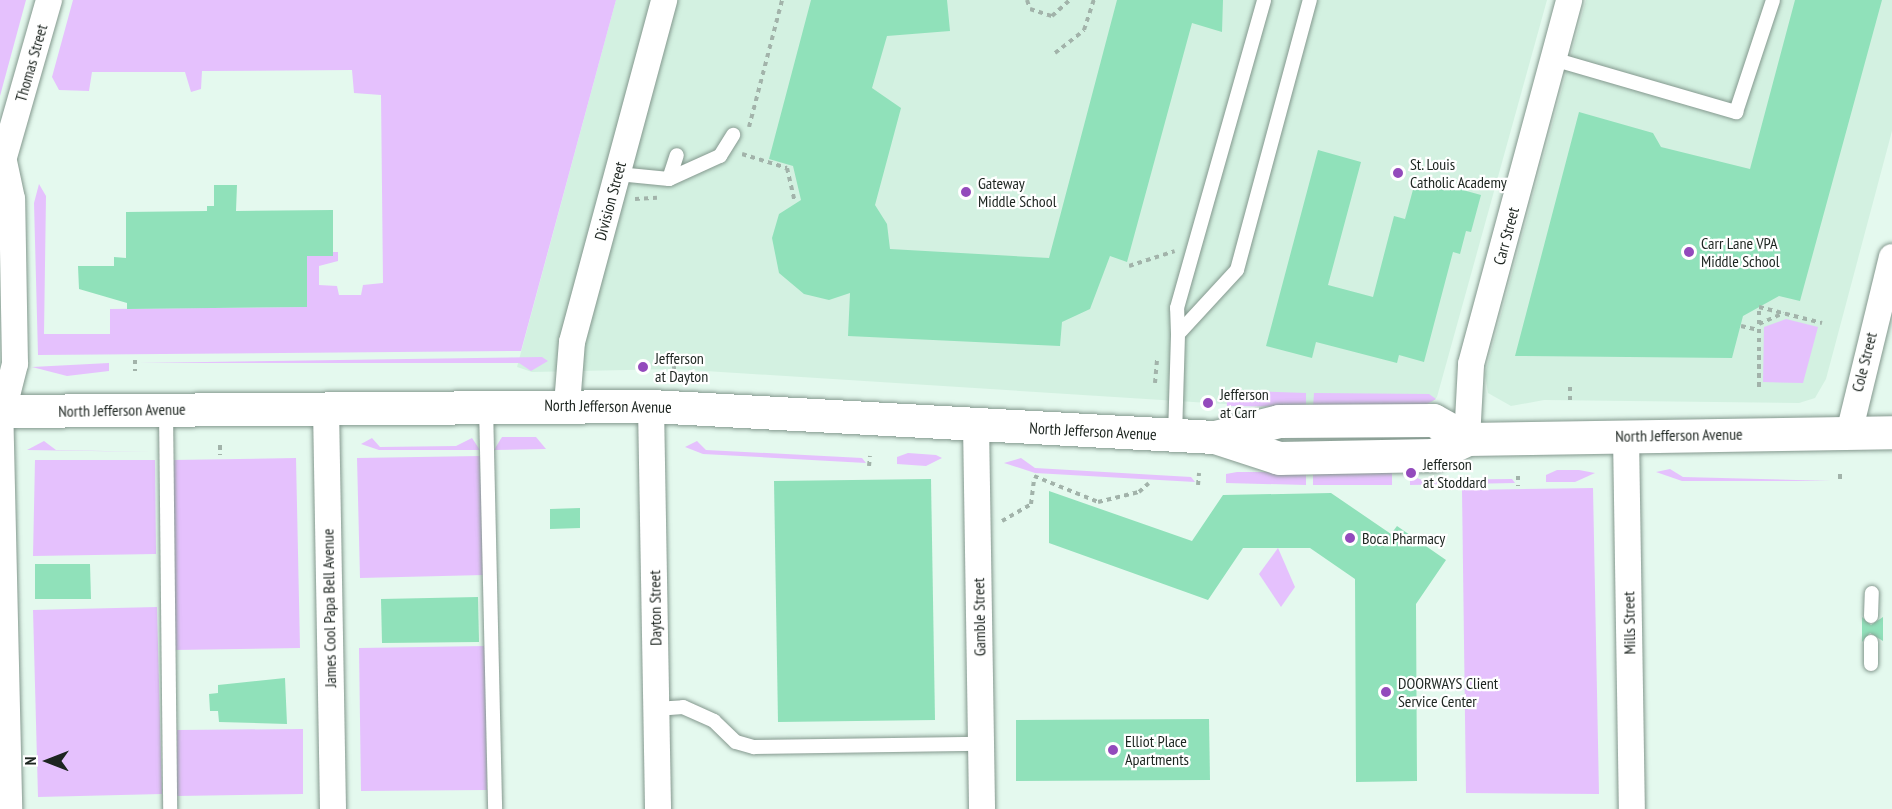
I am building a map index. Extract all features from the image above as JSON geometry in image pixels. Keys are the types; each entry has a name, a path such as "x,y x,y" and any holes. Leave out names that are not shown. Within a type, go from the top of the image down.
{"main road":[{"name":"North Jefferson Avenue","path":"1,408 651,406 1215,437 1279,421 1432,420 1467,439 1892,432"}],"street":[{"name":"Thomas Street","path":"9,809 1,408 15,364 12,200 2,166 49,0"},
{"name":"Division Street","path":"567,405 572,342 664,0"},
{"name":"Carr Street","path":"1467,439 1471,364 1569,0"},
{"name":"Cole Street","path":"1849,433 1892,257"},
{"name":"Dayton Street","path":"651,406 658,809"},
{"name":"James Cool Papa Bell Avenue","path":"326,408 333,809"},
{"name":"Gamble Street","path":"976,424 982,809"},
{"name":"Mills Street","path":"1626,436 1632,809"}],"lane":[{"path":"1175,436 1177,308 1264,0"},
{"path":"1178,334 1237,270 1310,0"},
{"path":"1553,59 1736,112 1773,0"},
{"path":"618,174 669,179 720,156 733,135"},
{"path":"669,179 677,155"},
{"path":"486,406 495,809"},
{"path":"166,409 170,809"},
{"path":"1871,616 1872,593"},
{"path":"1871,642 1871,664"},
{"path":"656,709 683,707 714,721 736,742 754,747 981,744"}],"path":[{"path":"1027,0 1030,9 1052,16 1070,0"},
{"path":"1054,53 1084,30 1094,0"},
{"path":"741,154 787,168 794,199"},
{"path":"1129,266 1179,250"},
{"path":"1759,387 1759,307 1822,323"},
{"path":"1759,324 1784,313"},
{"path":"1741,326 1759,330"},
{"path":"674,359 674,369"},
{"path":"135,360 135,370"},
{"path":"1570,387 1570,400"},
{"path":"220,445 220,455"},
{"path":"869,466 870,456"},
{"path":"1198,485 1199,473"},
{"path":"1840,474 1840,483"},
{"path":"1518,476 1518,486"},
{"path":"1002,521 1031,504 1034,478 1098,502 1139,492 1149,483"}],"shaded area":[{"path":"0,0 26,0 0,96"},
{"path":"73,0 616,0 521,351 38,355 34,203 39,184 46,196 44,334 110,334 110,309 307,307 307,256 333,252 338,252 338,261 319,266 319,285 337,286 339,295 361,295 363,285 383,283 381,95 354,93 352,70 202,71 201,89 191,92 185,72 92,72 89,91 59,90 52,77"},
{"path":"616,0 1547,0 1437,397 1432,402 1272,407 674,369 532,372 517,367"},
{"name":"Carr Lane VPA Middle School","path":"1586,0 1892,0 1892,131 1826,379 1815,398 1799,403 1544,400 1511,406 1488,393 1485,374"},
{"path":"1786,319 1818,327 1803,383 1763,382 1764,327"},
{"path":"542,357 548,361 531,371 519,363 139,363"},
{"path":"109,363 109,371 67,376 32,367"},
{"path":"1226,390 1306,393 1306,407 1227,406"},
{"path":"1314,393 1429,394 1436,399 1425,405 1313,407"},
{"path":"502,437 536,437 546,449 494,450"},
{"path":"372,438 380,447 456,446 472,438 480,450 379,450 361,444"},
{"path":"44,441 56,450 155,452 27,450"},
{"path":"697,441 706,450 862,458 866,463 703,454 685,447"},
{"path":"908,453 936,455 942,458 926,466 897,464 897,457"},
{"path":"480,456 484,575 360,578 357,458"},
{"path":"296,458 300,648 174,650 173,460"},
{"path":"1021,458 1035,468 1191,477 1195,482 1035,473 1004,463"},
{"path":"35,460 155,460 156,554 33,556"},
{"path":"1670,469 1683,477 1831,481 1682,481 1656,472"},
{"path":"1557,470 1595,473 1575,482 1546,482 1546,475"},
{"path":"1392,471 1392,485 1313,485 1313,472"},
{"path":"1306,472 1306,485 1226,483 1226,474"},
{"path":"1410,475 1422,480 1512,479 1515,483 1410,485"},
{"path":"1593,488 1599,794 1466,793 1462,490"},
{"path":"1278,548 1295,587 1281,607 1259,574"},
{"path":"157,607 162,794 38,797 33,610"},
{"path":"485,646 487,790 361,791 359,648"},
{"path":"303,729 303,794 177,796 177,730"}],"building":[{"path":"811,0 947,0 950,31 887,36 872,88 901,108 875,205 887,224 890,249 1049,258 1117,0 1223,0 1222,32 1192,23 1127,262 1110,256 1090,309 1062,322 1060,346 848,336 850,293 829,300 804,294 779,273 772,238 779,214 801,200 793,166 769,159"},
{"name":"Carr Lane VPA Middle School","path":"1795,0 1882,0 1800,301 1779,296 1743,316 1732,358 1515,356 1579,112 1653,133 1661,147 1750,169"},
{"name":"St. Louis Catholic Academy","path":"1318,150 1361,162 1328,285 1373,297 1394,216 1405,219 1414,186 1428,190 1430,181 1481,195 1471,232 1466,231 1460,254 1453,252 1424,362 1399,355 1397,363 1316,342 1312,358 1266,346"},
{"path":"214,185 237,185 236,211 333,210 333,256 307,256 307,307 127,309 127,303 79,289 78,266 114,266 114,257 126,258 126,212 207,211 207,206 214,206"},
{"path":"931,479 935,720 778,722 774,481"},
{"name":"DOORWAYS Client Service Center","path":"1049,491 1192,541 1223,495 1331,493 1391,534 1397,526 1446,560 1416,604 1417,781 1356,782 1355,579 1310,548 1243,548 1208,600 1049,543"},
{"path":"580,508 580,528 550,529 550,509"},
{"path":"35,564 90,564 91,599 35,599"},
{"path":"478,597 479,642 382,643 381,599"},
{"path":"1862,617 1871,625 1883,617 1883,641 1870,633 1862,642"},
{"path":"285,678 287,724 219,722 218,711 210,711 209,694 218,693 218,685"},
{"name":"Elliot Place Apartments","path":"1209,719 1210,780 1016,781 1016,720"}],"place":[{"name":"St. Louis Catholic Academy","path":"1398,173"},
{"name":"Gateway Middle School","path":"966,192"},
{"name":"Carr Lane VPA Middle School","path":"1689,252"},
{"name":"Jefferson at Dayton","path":"643,367"},
{"name":"Jefferson at Carr","path":"1208,403"},
{"name":"Jefferson at Stoddard","path":"1411,473"},
{"name":"Boca Pharmacy","path":"1350,538"},
{"name":"DOORWAYS Client Service Center","path":"1386,692"},
{"name":"Elliot Place Apartments","path":"1113,750"}]}
